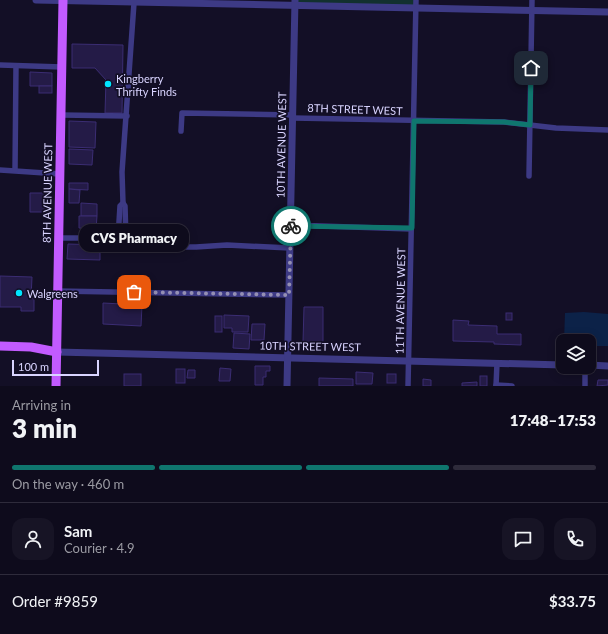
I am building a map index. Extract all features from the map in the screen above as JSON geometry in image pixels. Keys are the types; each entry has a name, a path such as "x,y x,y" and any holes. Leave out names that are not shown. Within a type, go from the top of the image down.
{"main road":[{"name":"8TH AVENUE WEST","path":"56,386 63,1"},
{"name":"10TH STREET WEST","path":"0,346 31,347 57,352"},
{"name":"10TH STREET WEST","path":"0,352 57,352"}],"street":[{"path":"36,0 134,3 294,3 416,9 608,12"},
{"name":"11TH AVENUE WEST","path":"408,386 416,0"},
{"path":"529,176 532,0"},
{"path":"118,238 120,206 122,203 122,172 127,116 129,49 134,3"},
{"name":"10TH AVENUE WEST","path":"287,386 294,3"},
{"path":"0,65 62,67"},
{"path":"15,170 16,66"},
{"name":"8TH STREET WEST","path":"181,131 182,113 414,121 504,122 556,128 608,130"},
{"path":"61,115 127,116"},
{"path":"0,170 60,174"},
{"path":"122,203 125,208 126,239"},
{"path":"291,225 412,228"},
{"path":"58,238 118,238 164,247 196,248 227,245 290,248"},
{"path":"57,291 289,295"},
{"name":"10TH STREET WEST","path":"57,352 556,365"},
{"path":"497,363 496,386 512,386"},
{"path":"596,365 608,366"},
{"path":"585,374 585,386"}],"green space":[{"path":"296,0 414,0 414,7 296,5"}],"water":[{"path":"584,312 608,314 608,346 596,346 596,334 564,334 565,313"}],"building":[{"path":"72,44 123,45 122,113 105,113 106,80 95,68 72,68"},
{"path":"30,72 52,73 52,86 30,86"},
{"path":"39,86 52,86 52,93 39,93"},
{"path":"69,121 96,122 95,148 69,147"},
{"path":"69,149 93,150 92,165 69,164"},
{"path":"69,183 88,183 88,190 69,189"},
{"path":"69,189 80,190 79,203 69,203"},
{"path":"30,193 47,193 46,212 30,212"},
{"path":"81,203 97,204 97,216 81,216"},
{"path":"79,216 97,216 96,229 79,228"},
{"path":"68,244 100,245 100,260 67,259"},
{"path":"0,276 32,277 31,298 34,298 34,311 21,311 21,307 0,307"},
{"path":"103,303 142,305 141,326 103,324"},
{"path":"304,307 323,307 323,342 303,342"},
{"path":"506,313 512,313 512,320 506,320"},
{"path":"224,315 249,316 248,332 232,332 232,328 224,328"},
{"path":"215,316 222,316 222,332 215,332"},
{"path":"453,320 469,321 468,325 497,326 497,334 521,334 521,345 494,344 494,342 453,341"},
{"path":"252,324 265,324 264,340 251,340"},
{"path":"234,333 250,334 249,349 233,348"},
{"path":"255,366 270,366 270,371 266,371 266,377 263,377 263,385 255,385"},
{"path":"220,368 231,369 230,381 219,381"},
{"path":"176,369 185,369 185,383 176,383"},
{"path":"188,370 195,370 195,378 187,378"},
{"path":"356,372 373,373 372,384 356,384"},
{"path":"124,374 141,374 141,386 124,386"},
{"path":"387,374 396,374 396,383 387,383"},
{"path":"480,376 487,376 487,386 480,386"},
{"path":"319,378 353,379 353,386 319,386"},
{"path":"423,379 431,380 431,386 423,386"},
{"path":"598,380 608,380 608,385 597,386"},
{"path":"477,382 477,386 462,386 462,383"}],"way so far":[{"path":"134,292 289,295 291,226"}],"place":[{"name":"Kingberry Thrifty Finds","path":"108,84"},
{"name":"CVS Pharmacy","path":"134,292"},
{"name":"Walgreens","path":"19,293"}],"route":[{"path":"291,226 412,228 414,121 504,122 530,125 531,68"}]}
